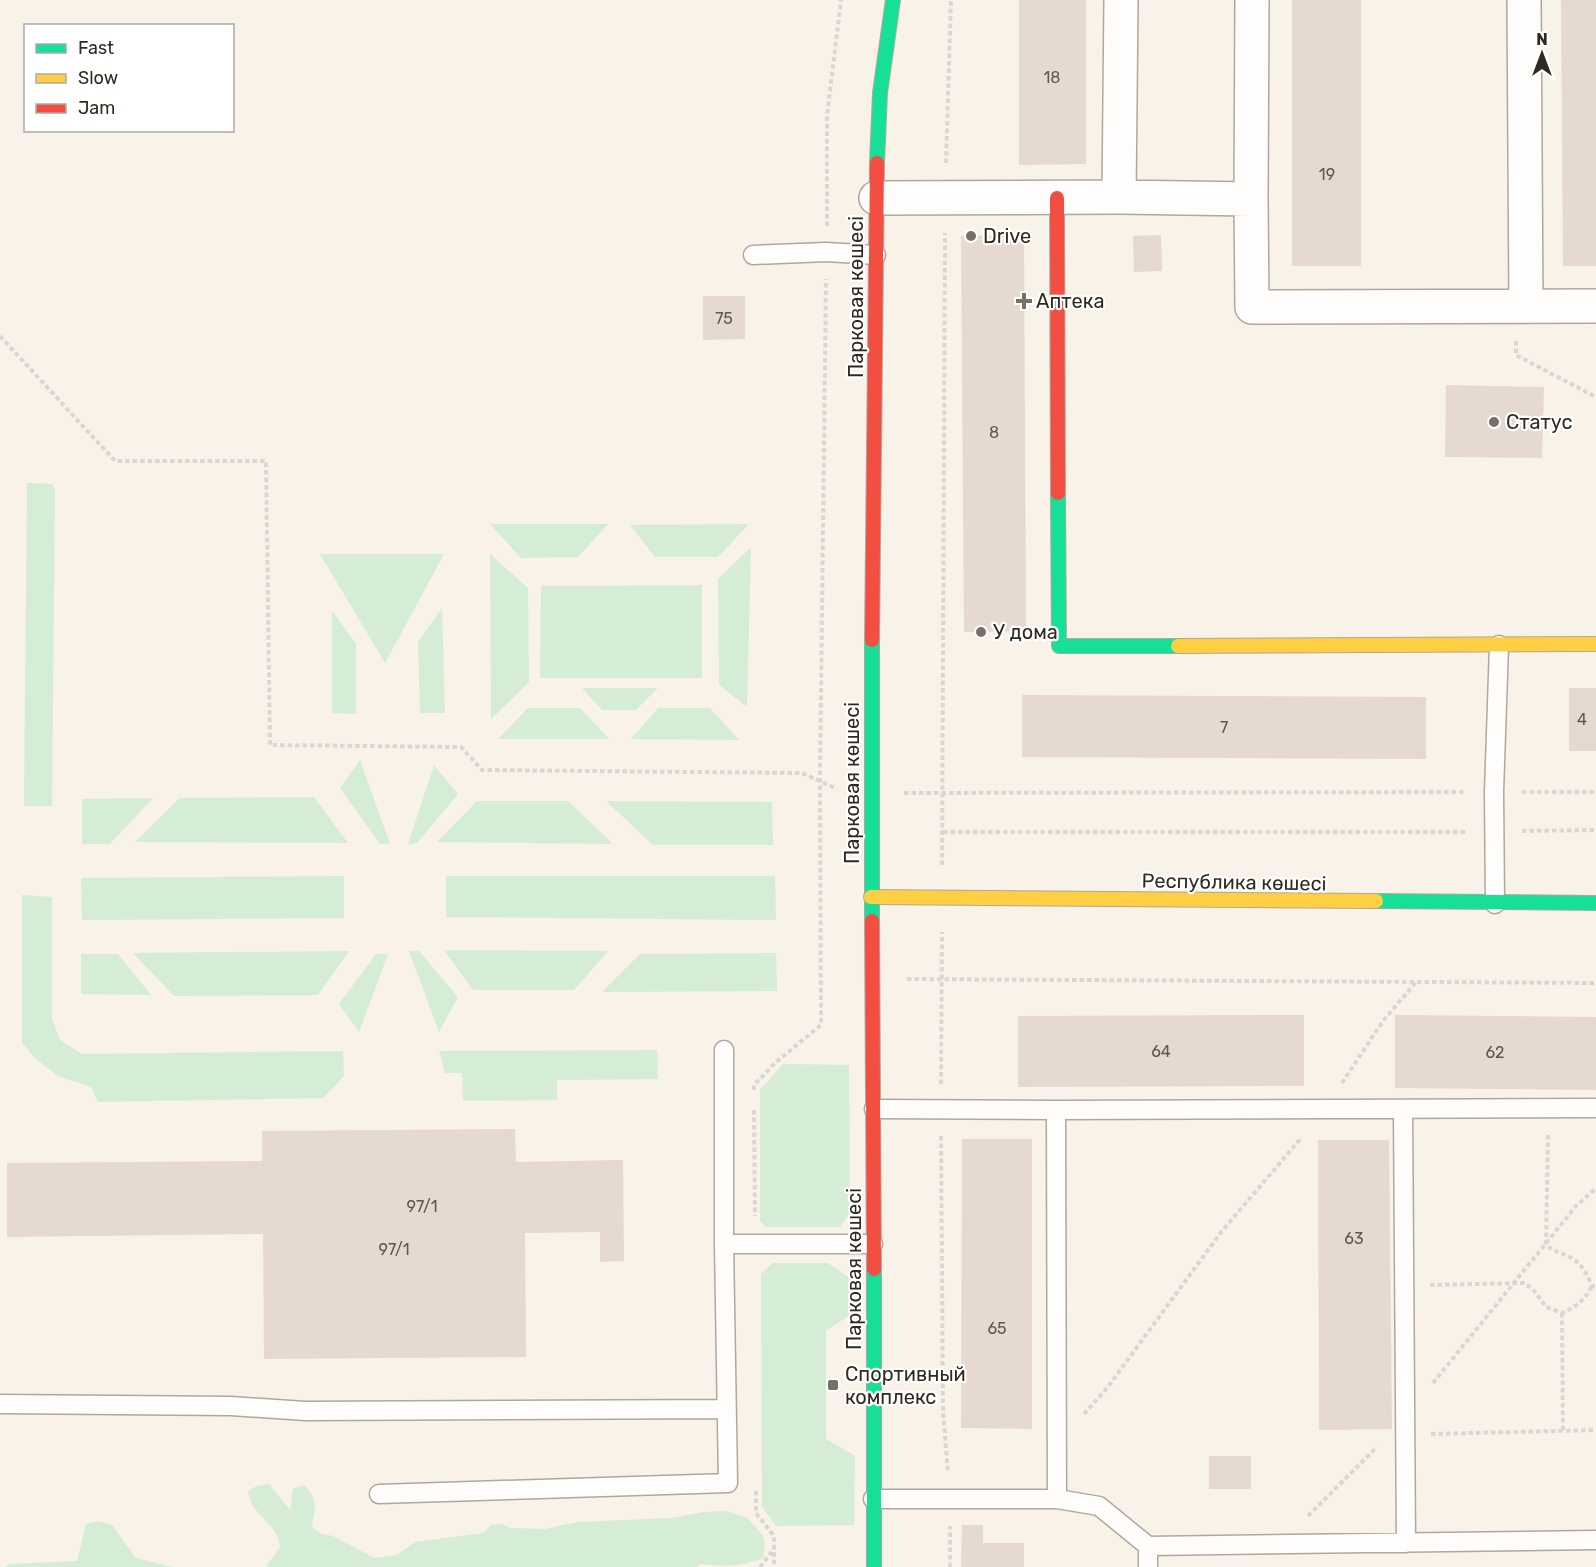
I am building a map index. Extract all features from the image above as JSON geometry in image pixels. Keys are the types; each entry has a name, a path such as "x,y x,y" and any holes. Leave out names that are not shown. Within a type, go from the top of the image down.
{"street":[{"name":"Парковая көшесі","path":"874,1567 874,1109 871,897 876,198 880,93 892,0"},
{"path":"1119,197 1121,0"},
{"path":"1252,0 1252,307 1596,306"},
{"path":"1521,305 1524,0"},
{"path":"876,198 1251,199"},
{"path":"1057,198 1059,646 1596,644"},
{"name":"Республика көшесі","path":"871,897 1495,904 1596,903"}],"lane":[{"path":"753,255 826,252 876,255"},
{"path":"1495,904 1494,792 1499,645"},
{"path":"379,1494 728,1483 724,1050"},
{"path":"874,1109 1596,1108"},
{"path":"1056,1110 1057,1499"},
{"path":"1403,1110 1406,1543"},
{"path":"724,1244 873,1244"},
{"path":"0,1404 231,1406 305,1410 726,1409"},
{"path":"873,1499 1057,1499 1099,1506 1148,1546 1596,1540"},
{"path":"1148,1546 1148,1567"}],"path":[{"path":"754,1097 754,1085 775,1063 821,1025 820,780 827,116 841,0"},
{"path":"951,0 945,199 943,793 1596,792"},
{"path":"1521,305 1516,355 1596,397"},
{"path":"0,336 115,461 266,461 270,745 461,747 482,770 802,773 838,789"},
{"path":"943,832 1596,830"},
{"path":"950,1567 950,1499 943,1411 942,980 1596,982"},
{"path":"1057,1445 1107,1388 1222,1231 1325,1110 1383,1021 1416,982"},
{"path":"754,1108 755,1244"},
{"path":"1546,1245 1548,1108"},
{"path":"1278,1545 1406,1426 1511,1284 1546,1245 1576,1206 1596,1188"},
{"path":"1405,1285 1523,1283 1532,1288 1546,1308 1562,1313 1575,1307 1594,1286 1585,1269 1570,1257 1546,1245"},
{"path":"1562,1313 1563,1430"},
{"path":"1406,1426 1596,1430"},
{"path":"756,1490 756,1513 774,1536 774,1567"},
{"path":"760,1567 774,1549"}],"green space":[{"path":"27,483 52,484 55,489 52,806 24,806"},
{"path":"490,524 608,524 578,557 521,558"},
{"path":"749,524 718,557 655,557 630,525"},
{"path":"751,547 747,707 719,685 718,579"},
{"path":"320,554 444,554 385,663"},
{"path":"490,554 528,588 529,682 491,719"},
{"path":"702,585 702,678 540,678 541,586"},
{"path":"442,608 445,713 420,713 418,642"},
{"path":"332,611 356,644 356,714 332,713"},
{"path":"582,688 658,688 636,710 602,710"},
{"path":"528,708 580,708 609,739 498,739"},
{"path":"658,708 710,708 739,740 631,739"},
{"path":"360,760 390,844 380,844 340,788"},
{"path":"434,765 458,794 417,843 408,844"},
{"path":"314,797 348,843 135,842 180,798"},
{"path":"153,798 110,844 82,844 82,799"},
{"path":"477,801 568,801 613,844 437,842"},
{"path":"606,801 772,802 773,845 653,845"},
{"path":"344,876 344,918 82,920 81,878"},
{"path":"446,876 775,876 776,920 446,917"},
{"path":"22,895 52,897 52,1019 60,1040 82,1054 343,1051 344,1076 323,1098 98,1102 91,1087 58,1076 36,1059 22,1043"},
{"path":"444,950 608,951 574,990 473,990"},
{"path":"349,951 318,995 174,996 133,953"},
{"path":"409,951 419,951 458,997 439,1032"},
{"path":"776,953 777,991 602,992 640,954"},
{"path":"81,954 118,954 151,995 81,994"},
{"path":"376,954 388,954 359,1032 339,1004"},
{"path":"657,1050 658,1079 557,1080 557,1100 463,1101 462,1073 445,1073 439,1051"},
{"path":"783,1064 849,1065 850,1213 840,1227 766,1227 760,1221 760,1090"},
{"path":"773,1263 828,1263 851,1279 851,1314 826,1331 826,1439 855,1456 854,1525 776,1526 762,1507 761,1274"},
{"path":"269,1484 290,1510 293,1489 304,1485 314,1500 312,1527 321,1534 333,1536 374,1558 397,1555 415,1542 483,1533 491,1525 502,1524 511,1528 545,1529 578,1522 671,1518 726,1511 748,1518 763,1536 765,1546 763,1558 733,1566 700,1564 696,1567 268,1567 267,1565 280,1547 278,1538 275,1531 254,1507 248,1491 257,1486"},
{"path":"99,1521 112,1525 136,1558 172,1567 5,1567 10,1564 77,1561 86,1524"}],"building":[{"path":"1019,0 1086,0 1086,164 1019,165"},
{"path":"1292,0 1361,0 1361,266 1292,266"},
{"path":"1561,0 1596,0 1596,266 1563,266"},
{"path":"1024,235 1026,631 964,632 961,236"},
{"path":"1161,235 1162,271 1134,272 1133,236"},
{"path":"703,296 745,296 745,339 703,340"},
{"name":"Статус","path":"1446,385 1544,387 1542,458 1445,457"},
{"path":"1569,688 1596,688 1596,751 1569,751"},
{"path":"1022,695 1426,697 1426,759 1022,757"},
{"path":"1304,1015 1304,1086 1018,1087 1018,1016"},
{"path":"1395,1015 1596,1017 1596,1090 1395,1088"},
{"path":"515,1129 516,1162 623,1160 624,1261 600,1262 600,1232 525,1233 526,1357 264,1359 263,1234 7,1237 7,1163 262,1161 262,1131"},
{"path":"962,1139 1032,1139 1032,1429 961,1428"},
{"path":"1318,1140 1389,1140 1392,1429 1319,1430"},
{"path":"1209,1456 1251,1456 1251,1489 1209,1489"},
{"path":"962,1525 983,1525 983,1543 1024,1543 1024,1567 961,1567"}],"traffic: fast":[{"path":"877,163 880,93 893,0"},
{"path":"1058,493 1059,646 1178,646"},
{"path":"872,640 872,921"},
{"path":"1376,901 1596,903"},
{"path":"874,1269 874,1567"}],"traffic: slow":[{"path":"1178,646 1596,644"},
{"path":"871,897 1376,901"}],"traffic: jam":[{"path":"872,640 877,163"},
{"path":"1057,198 1058,493"},
{"path":"872,921 874,1269"}],"place":[{"name":"Drive","path":"971,236"},
{"name":"Аптека","path":"1024,301"},
{"name":"Статус","path":"1494,422"},
{"name":"У дома","path":"981,632"},
{"name":"Спортивный комплекс","path":"833,1385"}]}
